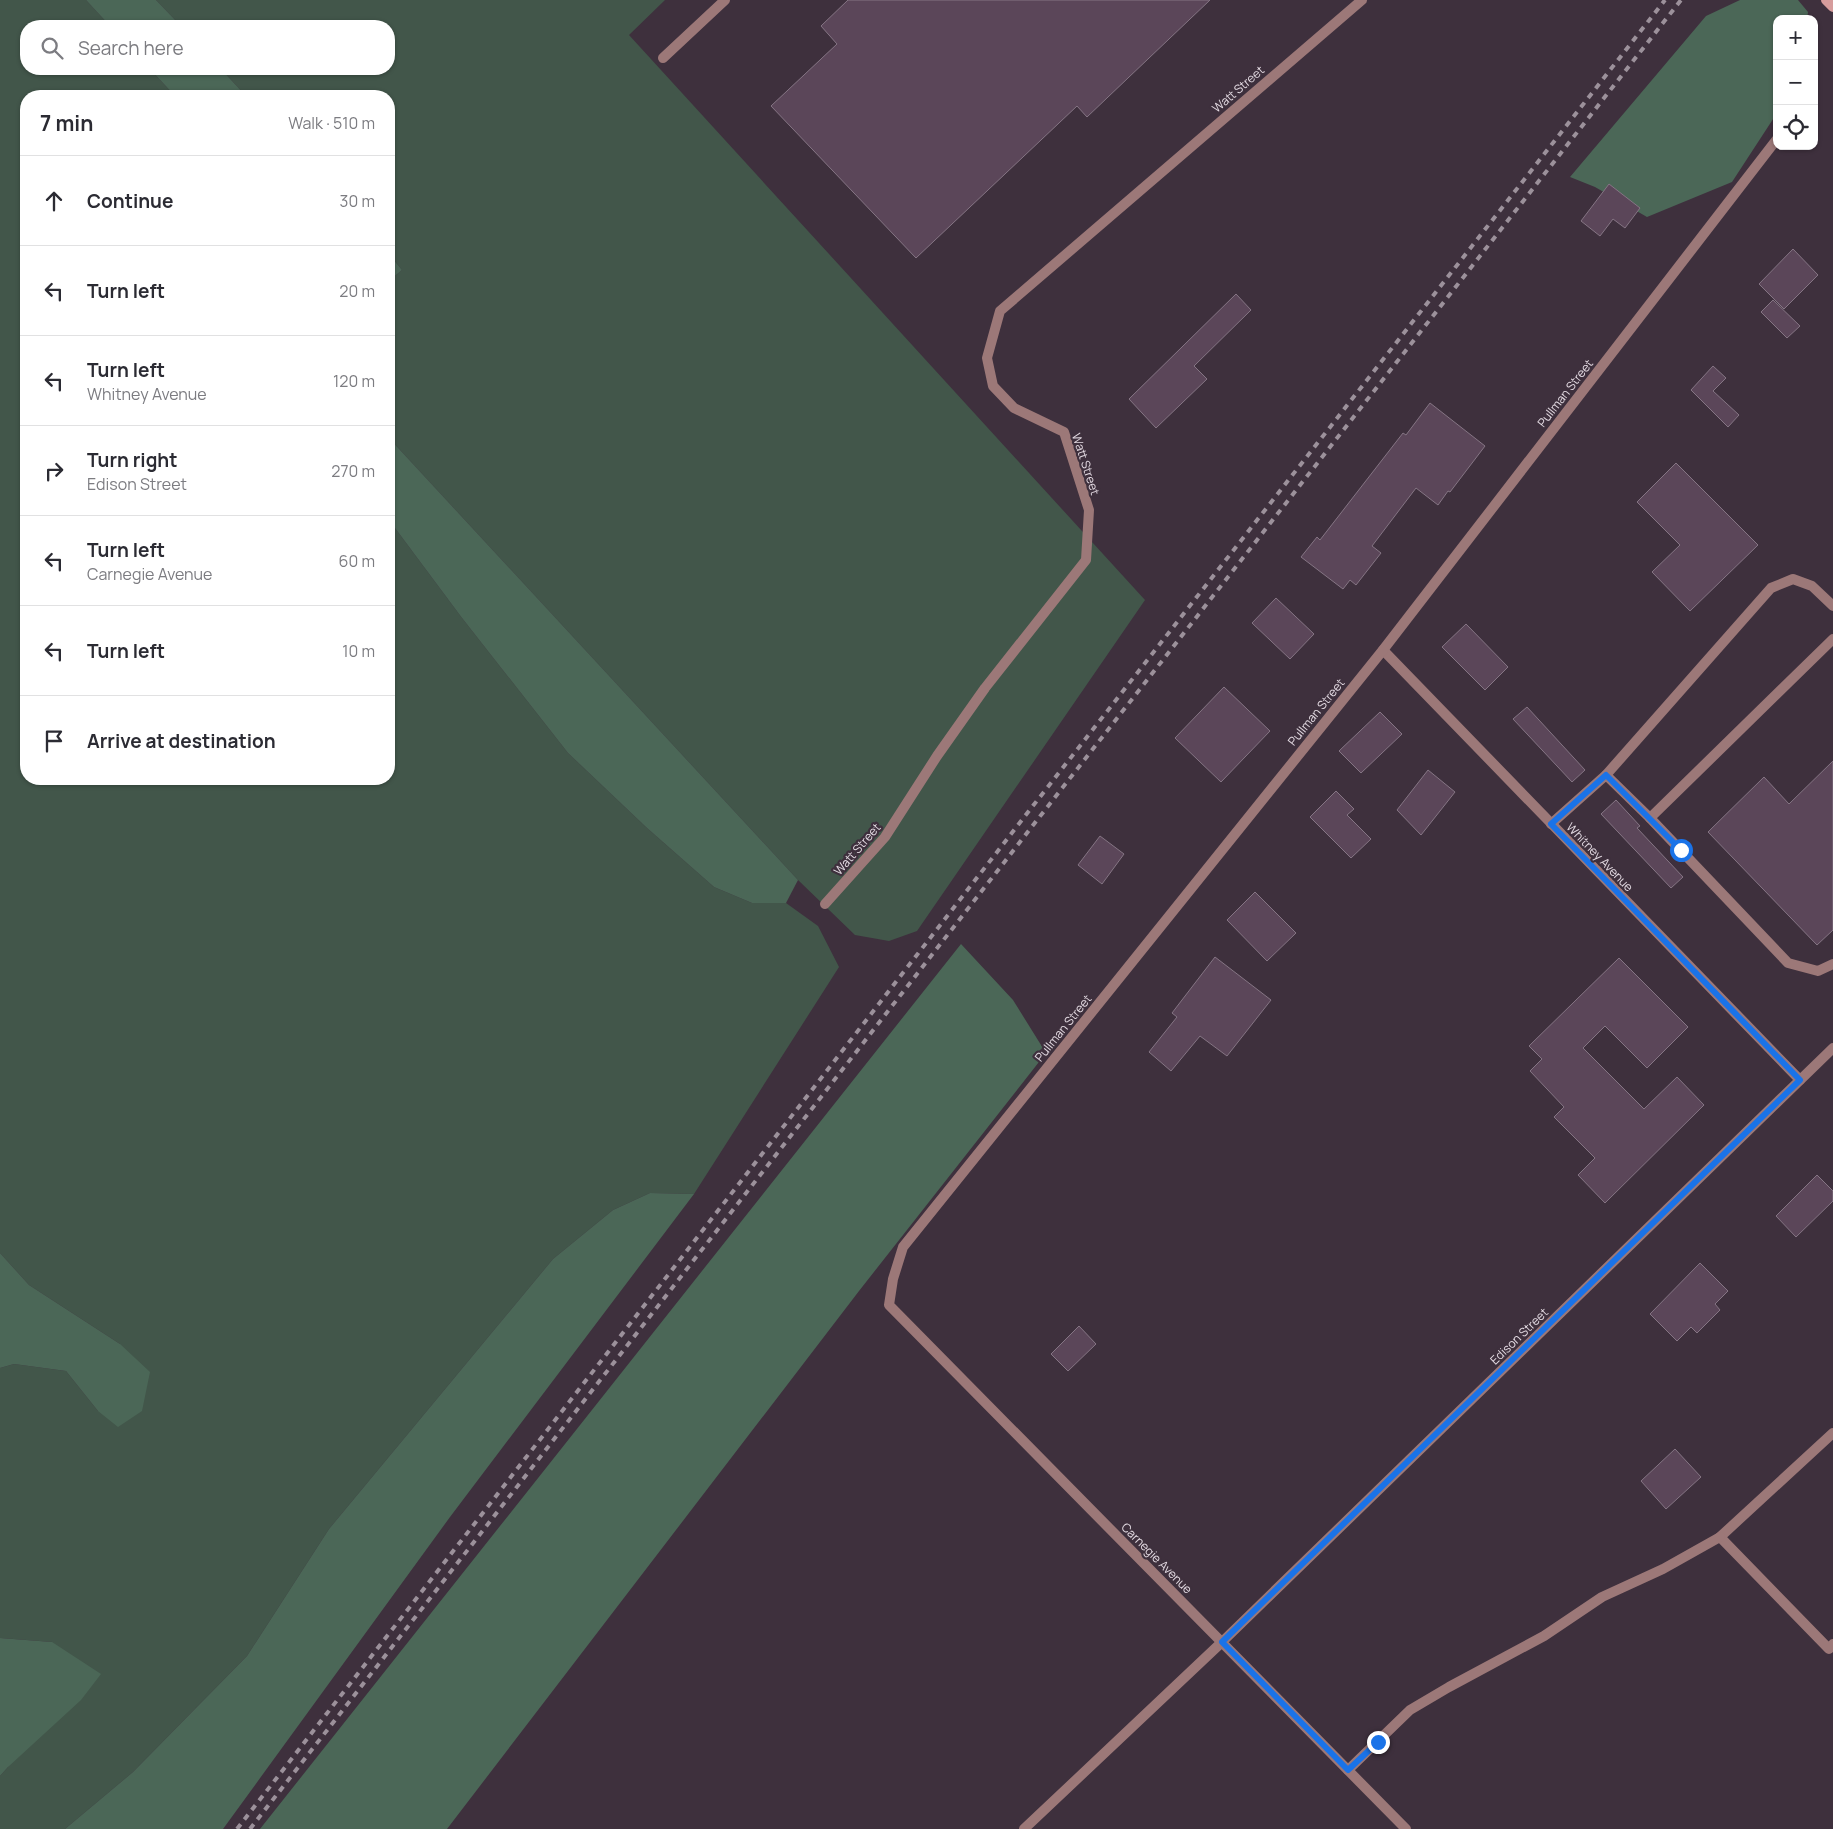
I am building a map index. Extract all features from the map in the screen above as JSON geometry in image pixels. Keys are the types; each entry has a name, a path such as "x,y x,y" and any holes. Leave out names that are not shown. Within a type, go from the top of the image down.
{"main road":[{"path":"1826,0 1833,7"}],"street":[{"path":"663,58 724,0"},
{"name":"Watt Street","path":"825,904 885,837 937,756 985,688 1086,560 1089,510 1064,432 1014,408 993,386 987,358 1000,311 1362,0"},
{"name":"Pullman Street","path":"889,1305 893,1279 903,1246 1382,650 1773,144"},
{"path":"1551,824 1606,775 1771,588 1793,579 1812,586 1833,606"},
{"path":"1650,818 1833,639"},
{"name":"Whitney Avenue","path":"1382,650 1800,1080"},
{"path":"1606,775 1650,818 1788,963 1818,971 1833,964"},
{"name":"Edison Street","path":"1024,1829 1222,1642 1833,1048"},
{"name":"Carnegie Avenue","path":"889,1305 1406,1829"},
{"path":"1348,1770 1410,1710 1544,1636 1602,1598 1663,1569 1720,1537 1833,1433"},
{"path":"1720,1537 1829,1649 1833,1644"}],"green space":[{"path":"0,0 86,0 104,20 20,20 20,75 156,75 169,90 20,90 20,785 395,785 395,528 462,618 568,753 647,828 714,887 752,903 786,903 818,926 839,967 694,1194 650,1193 613,1210 553,1259 329,1529 247,1656 133,1772 65,1829 0,1829 0,1776 8,1767 52,1642 0,1638 0,1368 14,1364 66,1371 98,1411 120,1344 29,1285 0,1253"},
{"path":"86,0 156,0 175,20 104,20"},
{"path":"156,0 665,0 629,35 1145,600 917,931 889,941 855,935 798,880 395,444 395,276 402,270 395,261 395,90 240,90 227,75 395,75 395,20 175,20"},
{"path":"1740,0 1798,0 1808,12 1808,15 1773,15 1773,119 1732,182 1647,217 1595,187 1570,177 1706,16"},
{"path":"156,75 227,75 240,90 169,90"},
{"path":"395,261 402,270 395,276"},
{"path":"395,444 798,880 786,903 752,903 714,887 647,828 568,753 462,618 395,528"},
{"path":"961,944 1013,1000 1046,1053 859,1291 447,1829 260,1829"},
{"path":"650,1193 694,1194 450,1517 223,1829 65,1829 133,1772 247,1656 329,1529 553,1259 613,1210"},
{"path":"0,1253 29,1285 120,1344 150,1372 142,1411 118,1427 98,1411 66,1371 14,1364 0,1368"},
{"path":"0,1638 52,1642 101,1674 81,1700 0,1776"}],"building":[{"path":"848,0 1210,0 1087,117 1077,106 916,258 771,106 837,44 821,26"},
{"path":"1609,184 1640,208 1625,228 1613,219 1600,236 1581,221"},
{"path":"1793,249 1818,275 1784,309 1759,284"},
{"path":"1236,294 1251,310 1194,366 1207,379 1156,428 1129,399"},
{"path":"1773,300 1800,326 1787,338 1761,312"},
{"path":"1713,366 1726,378 1713,391 1739,415 1728,427 1691,390"},
{"path":"1430,403 1485,446 1438,505 1416,488 1372,546 1381,553 1356,585 1350,580 1343,589 1301,557 1317,537 1320,540 1403,433 1406,435"},
{"path":"1676,463 1758,545 1690,611 1652,572 1680,545 1637,502"},
{"path":"1276,598 1314,634 1290,659 1252,623"},
{"path":"1466,624 1508,667 1485,690 1442,647"},
{"path":"1224,687 1270,731 1221,782 1175,738"},
{"path":"1527,707 1585,770 1572,782 1513,719"},
{"path":"1380,712 1402,734 1361,773 1339,751"},
{"path":"1833,761 1833,930 1817,945 1708,832 1764,777 1789,804"},
{"path":"1428,770 1455,792 1421,835 1397,810"},
{"path":"1336,791 1354,809 1347,815 1371,839 1351,858 1310,817"},
{"path":"1616,800 1640,826 1637,828 1683,877 1671,888 1601,814"},
{"path":"1100,836 1124,854 1102,884 1078,865"},
{"path":"1255,892 1296,933 1267,961 1227,920"},
{"path":"1215,957 1271,1000 1227,1056 1200,1036 1171,1071 1149,1052 1177,1017 1172,1013"},
{"path":"1619,958 1688,1027 1647,1068 1605,1026 1583,1048 1644,1109 1677,1077 1704,1105 1605,1203 1578,1175 1595,1158 1554,1117 1564,1107 1530,1071 1542,1059 1529,1046"},
{"path":"1817,1175 1833,1191 1833,1201 1796,1237 1776,1216"},
{"path":"1700,1263 1728,1291 1715,1304 1720,1310 1697,1333 1691,1327 1677,1341 1650,1314"},
{"path":"1079,1326 1096,1344 1068,1371 1051,1354"},
{"path":"1675,1449 1701,1477 1666,1509 1641,1481"}],"railway":[{"path":"237,1829 1025,816 1665,0"},
{"path":"250,1829 1034,824 1681,0"}],"route":[{"path":"1378,1742 1348,1770 1222,1642 1800,1080 1551,824 1606,775 1681,850"}]}
